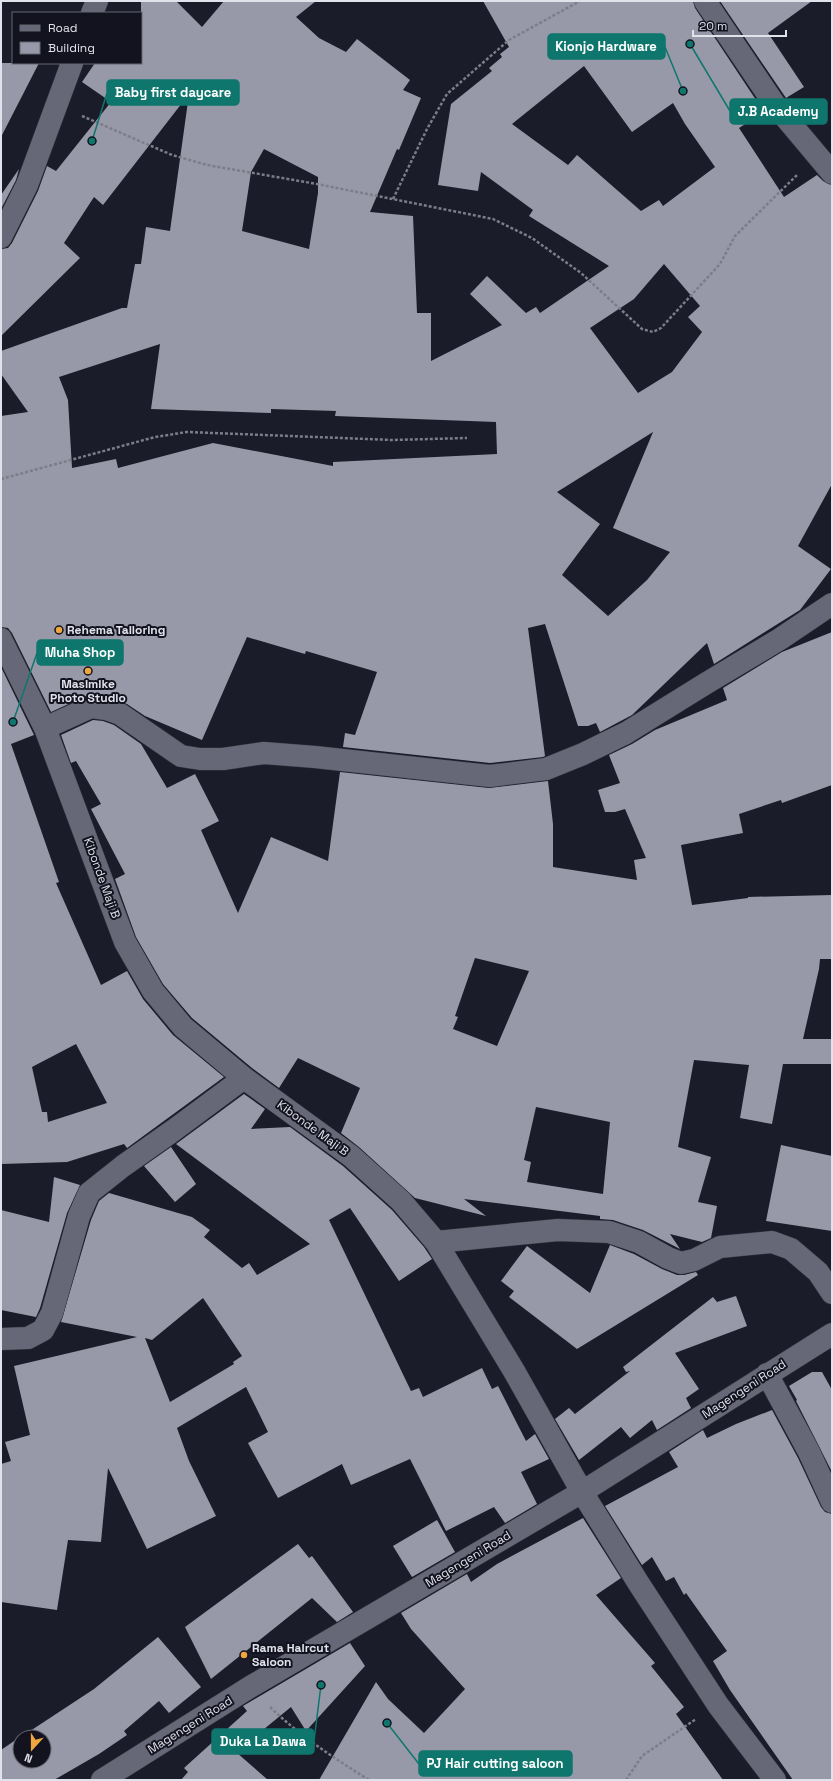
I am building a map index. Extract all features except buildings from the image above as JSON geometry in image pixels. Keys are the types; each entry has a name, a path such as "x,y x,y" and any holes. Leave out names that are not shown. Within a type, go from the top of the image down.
{"street":[{"path":"92,12 97,1"},
{"path":"705,1 775,105 816,156 832,173"},
{"path":"1,237 27,185 58,106 72,64"},
{"path":"45,728 91,707 106,709 120,714 181,756 200,759 223,760 264,753 490,776 546,769 583,754 626,733 780,639 832,604"},
{"name":"Kibonde Maji B","path":"1,639 45,728 125,942 149,985 183,1027 244,1078 351,1156 401,1201 436,1242 514,1371 582,1492 718,1705 775,1780"},
{"path":"1,1339 28,1338 43,1330 52,1313 79,1216 89,1193 123,1166 244,1078"},
{"path":"436,1242 558,1230 609,1232 638,1242 668,1258 681,1263 694,1260 720,1247 772,1242 791,1249 818,1272 832,1293"},
{"name":"Magengeni Road","path":"102,1780 250,1687 582,1492 832,1334"},
{"path":"767,1374 809,1452 832,1502"}],"path":[{"path":"393,199 427,129 447,94 509,40 580,1"},
{"path":"58,106 172,155 207,165 493,219 532,238 581,273 642,329 653,332 661,328 720,264 735,236 816,156"},
{"path":"1,479 155,437 187,432 393,440 467,438"},
{"path":"250,1687 291,1727 327,1754 369,1780"},
{"path":"626,1780 642,1756 686,1725 718,1705"}],"place":[{"name":"J.B Academy","path":"690,44"},
{"name":"Kionjo Hardware","path":"683,91"},
{"name":"Baby first daycare","path":"92,141"},
{"name":"Rehema Tailoring","path":"59,630"},
{"name":"Masimike Photo Studio","path":"88,671"},
{"name":"Muha Shop","path":"13,722"},
{"name":"Rama Haircut Saloon","path":"244,1655"},
{"name":"Duka La Dawa","path":"321,1685"},
{"name":"PJ Hair cutting saloon","path":"387,1723"}]}
